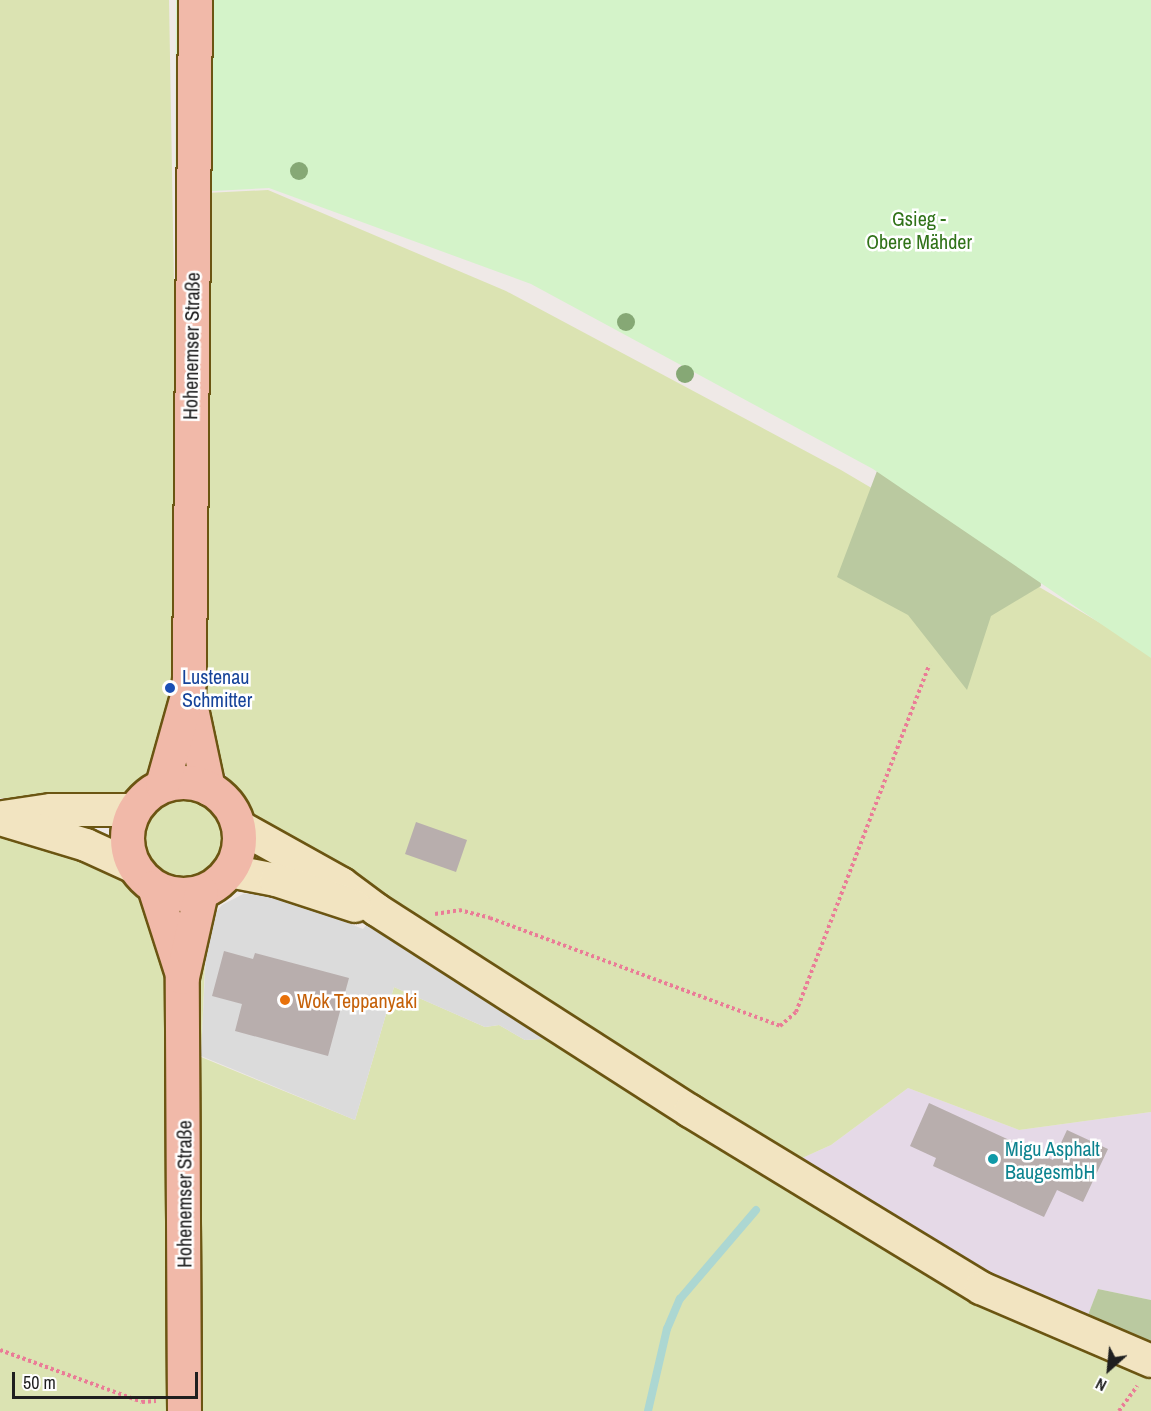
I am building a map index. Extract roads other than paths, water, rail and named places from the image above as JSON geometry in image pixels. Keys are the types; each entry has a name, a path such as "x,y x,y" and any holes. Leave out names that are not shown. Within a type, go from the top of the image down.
{"main road":[{"name":"Hohenemser Straße","path":"195,0 188,692 208,788"},
{"name":"Hohenemser Straße","path":"162,785 164,769 188,692"},
{"path":"0,818 86,845 144,877 177,895 201,892 229,871 236,858 238,826 232,810 208,788 185,782 162,785 141,800 133,810 127,829 127,849 144,877"},
{"path":"0,818 51,810 133,810"},
{"path":"238,826 342,884 377,910 417,933 690,1111 981,1288 1147,1370"},
{"path":"229,871 276,880 334,901 377,910"},
{"name":"Hohenemser Straße","path":"144,877 182,976"},
{"name":"Hohenemser Straße","path":"184,1406 182,976 201,892"}],"waterway":[{"path":"648,1411 667,1329 680,1299 756,1210"}],"place":[{"name":"Lustenau Schmitter","path":"170,688"},
{"name":"Wok Teppanyaki","path":"285,1000"},
{"name":"Migu Asphalt BaugesmbH","path":"993,1159"}],"park label":[{"name":"Gsieg - Obere Mähder","path":"919,230"}]}
